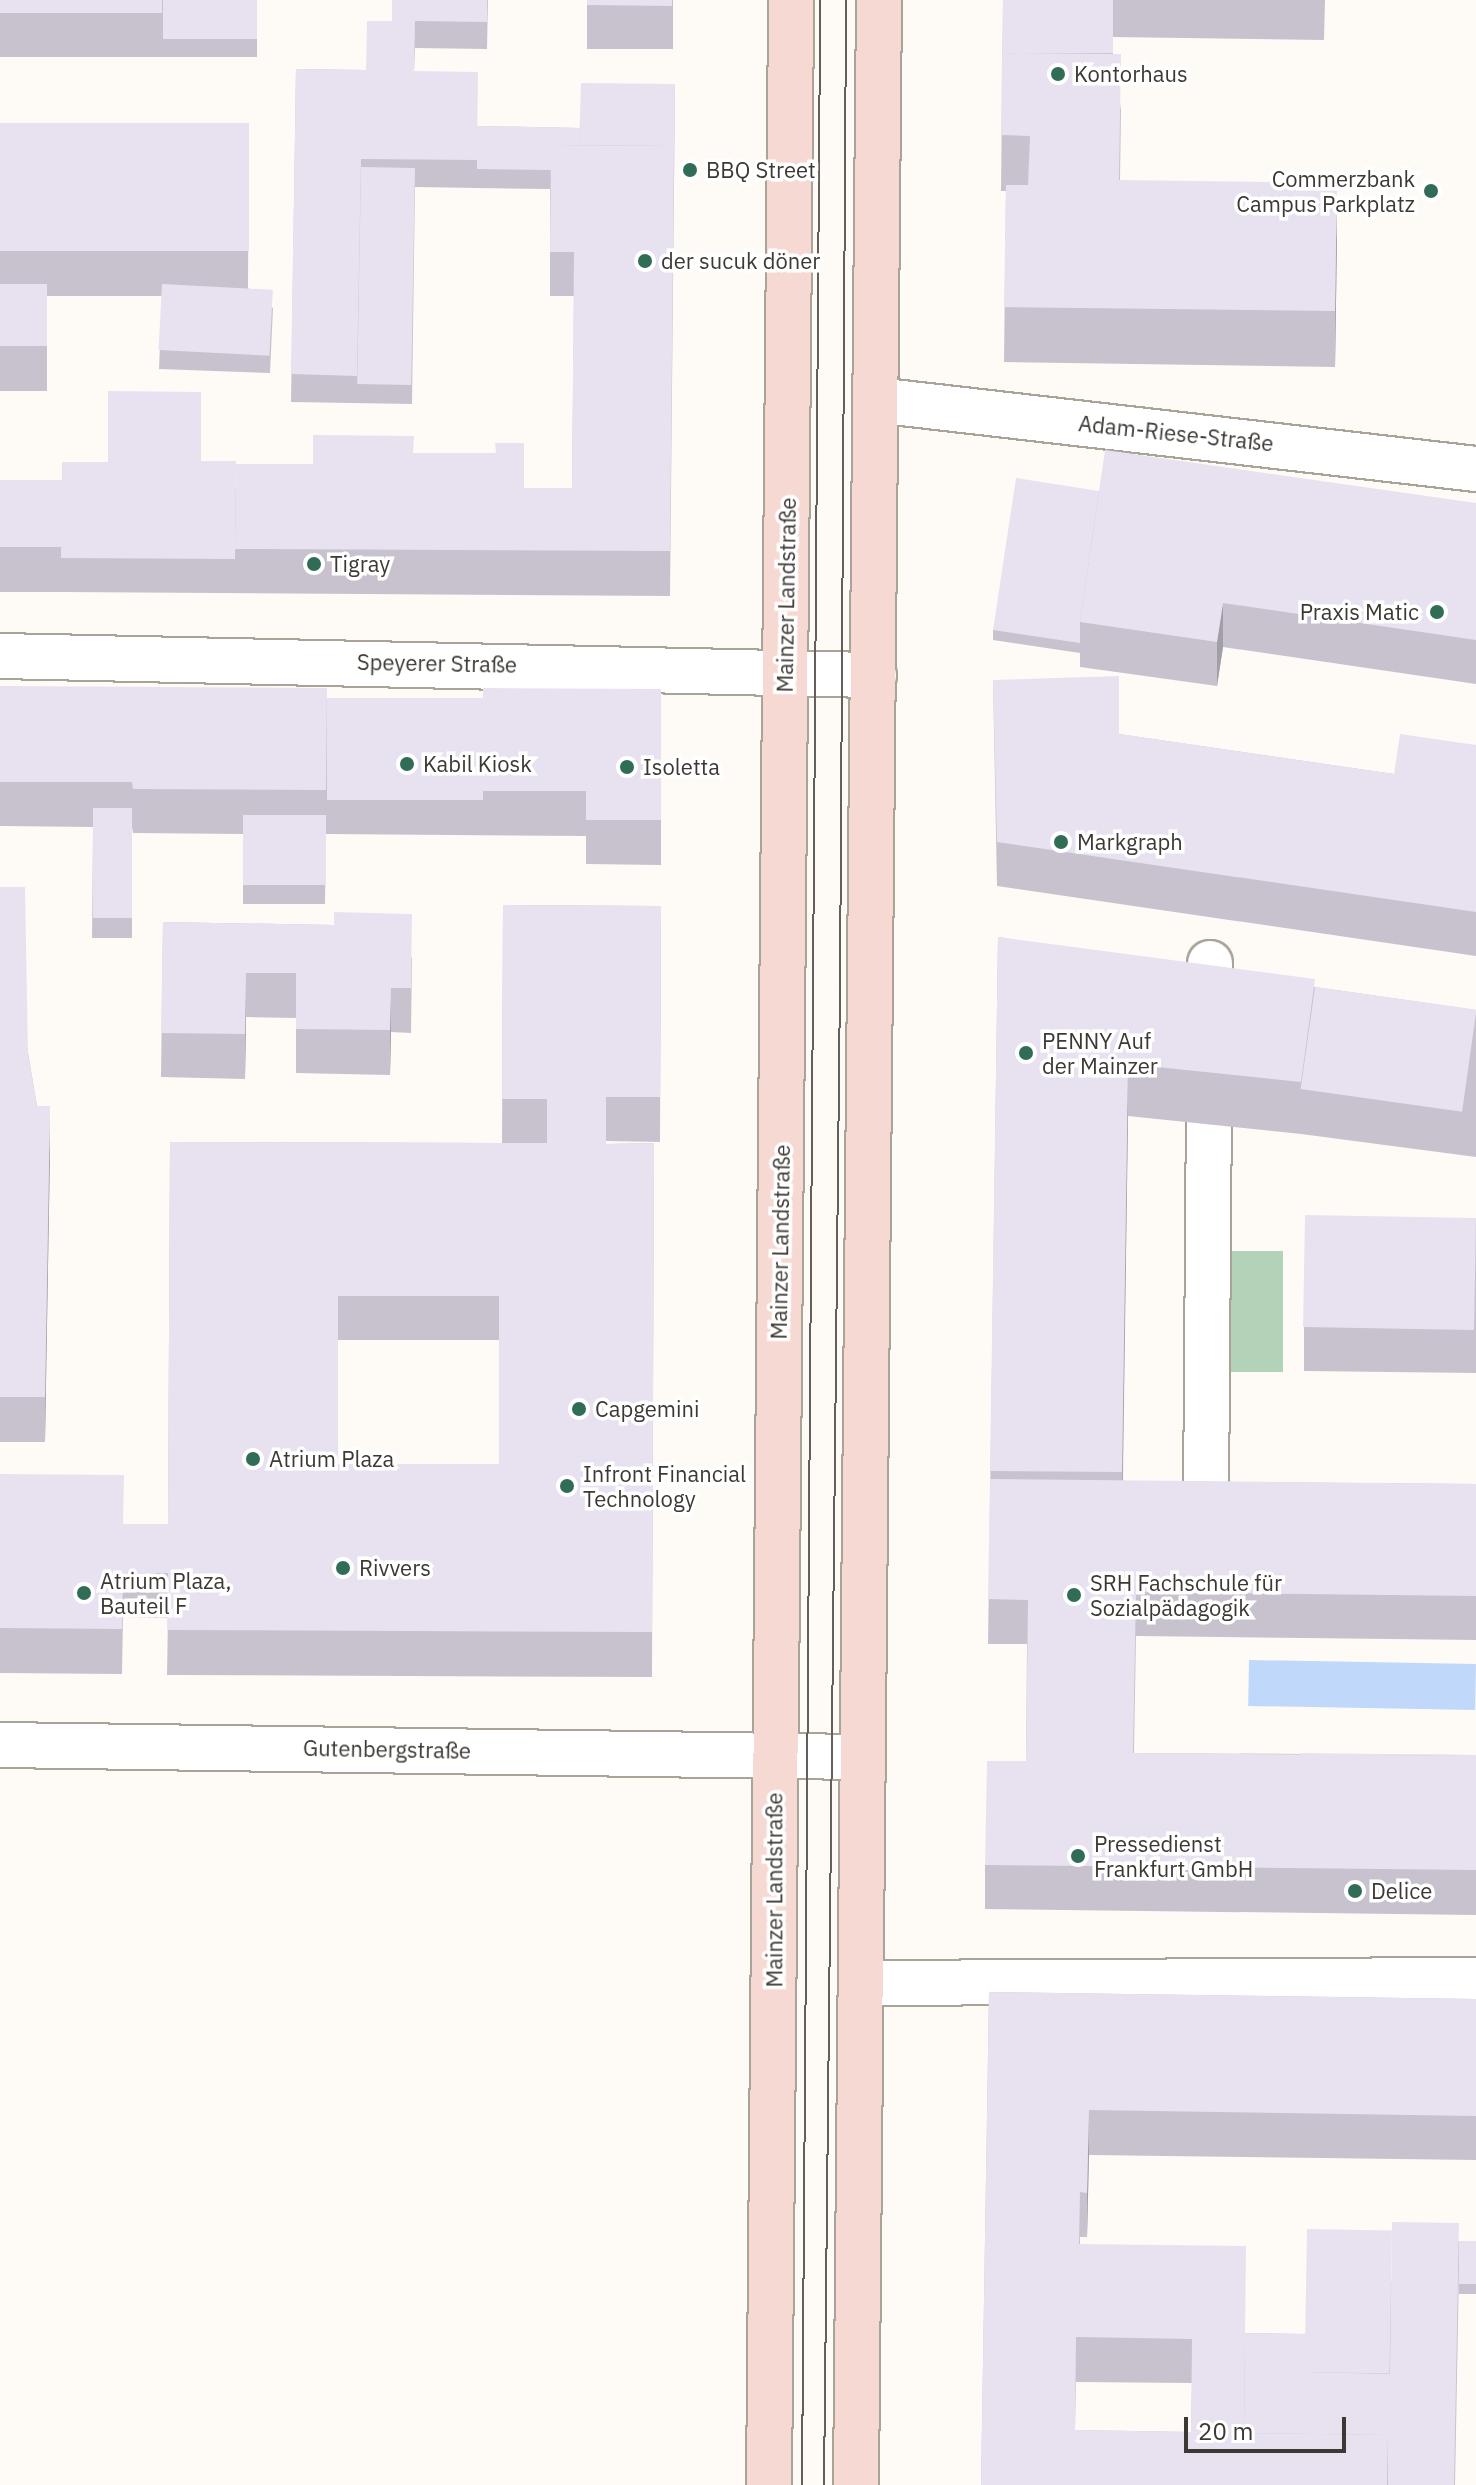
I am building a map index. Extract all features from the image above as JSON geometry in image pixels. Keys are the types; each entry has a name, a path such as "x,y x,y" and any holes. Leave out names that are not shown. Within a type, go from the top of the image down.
{"main road":[{"name":"Mainzer Landstraße","path":"769,2485 791,0"},
{"path":"856,2485 879,0"}],"street":[{"name":"Adam-Riese-Straße","path":"876,400 1476,469"},
{"name":"Speyerer Straße","path":"0,656 874,675"},
{"path":"1206,1500 1210,963"},
{"name":"Gutenbergstraße","path":"0,1745 863,1757"},
{"path":"861,1983 1476,1980"}],"green space":[{"path":"1224,1251 1283,1251 1283,1372 1224,1372"}],"water":[{"path":"1249,1660 1476,1664 1475,1710 1248,1706"}],"building":[{"path":"0,0 162,0 162,13 0,13"},
{"path":"163,0 257,0 257,39 163,39"},
{"path":"392,0 487,0 487,22 415,21 414,71 478,72 477,160 361,159 357,376 291,374 296,69 366,70 367,21 392,21"},
{"path":"587,0 672,0 672,6 587,5"},
{"path":"1003,0 1113,0 1113,53 1003,53"},
{"path":"1002,53 1121,54 1119,180 1337,183 1335,311 1004,307 1006,185 1028,185 1030,136 1001,135"},
{"path":"581,83 675,84 674,180 674,146 579,145"},
{"path":"0,123 249,123 249,251 0,251"},
{"path":"477,126 580,128 579,145 551,145 551,170 477,169"},
{"path":"551,145 674,146 670,551 235,549 236,464 313,464 313,435 414,436 413,453 496,453 495,443 524,443 524,488 572,488 574,252 550,252"},
{"path":"361,167 415,168 411,385 357,384"},
{"path":"0,284 47,284 47,346 0,346"},
{"path":"162,284 273,290 269,356 159,350"},
{"path":"108,391 201,392 201,461 236,461 235,559 61,558 62,462 108,462"},
{"path":"1105,450 1476,503 1476,640 1223,603 1217,642 1080,622"},
{"path":"1016,478 1099,491 1080,622 1080,643 993,630"},
{"path":"0,480 62,480 62,547 0,547"},
{"path":"1119,676 1119,734 1394,774 1400,734 1476,745 1476,912 997,842 993,680"},
{"path":"0,686 327,688 326,790 133,789 132,782 0,782"},
{"path":"483,688 661,689 661,820 586,820 586,791 483,791"},
{"path":"327,698 483,698 483,800 327,800"},
{"path":"93,808 132,808 132,918 93,918"},
{"path":"243,815 326,815 326,885 243,885"},
{"path":"0,887 25,887 28,1054 37,1106 50,1106 45,1397 0,1397"},
{"name":"Atrium Plaza","path":"503,905 661,906 660,1097 606,1097 606,1144 654,1143 652,1632 167,1630 168,1573 123,1573 122,1629 0,1628 0,1474 124,1475 123,1524 168,1524 170,1142 547,1143 547,1099 502,1099","holes":["338,1296 499,1296 499,1464 338,1464"]},
{"path":"334,912 412,914 411,988 391,988 390,1030 296,1029 296,973 246,973 245,1034 161,1033 163,922 334,925"},
{"path":"998,937 1315,979 1301,1082 1128,1064 1122,1472 990,1471"},
{"path":"1315,987 1476,1010 1462,1112 1301,1089"},
{"path":"1305,1215 1476,1218 1474,1330 1303,1327"},
{"path":"990,1479 1476,1484 1476,1596 1136,1592 1133,1753 1476,1756 1476,1870 985,1865 987,1761 1026,1761 1028,1600 988,1599"},
{"path":"1301,1755 1476,1755 1476,1756"},
{"path":"989,1992 1476,1999 1476,2116 1089,2110 1087,2193 1080,2192 1079,2244 1246,2246 1244,2433 1388,2435 1387,2485 981,2485","holes":["1076,2337 1192,2339 1191,2432 1075,2430"]},
{"path":"1392,2222 1459,2223 1454,2485 1388,2485 1388,2435 1244,2433 1245,2333 1305,2334 1305,2372 1390,2374"},
{"path":"1307,2229 1392,2230 1389,2373 1305,2372"},
{"path":"1459,2241 1476,2241 1476,2284 1459,2284"}],"tram line":[{"path":"802,2485 820,0"},
{"path":"824,2485 840,990 846,0"}],"place":[{"name":"Kontorhaus","path":"1058,74"},
{"name":"BBQ Street","path":"690,170"},
{"name":"Commerzbank Campus Parkplatz","path":"1431,191"},
{"name":"der sucuk döner","path":"645,261"},
{"name":"Tigray","path":"314,564"},
{"name":"Praxis Matic","path":"1437,612"},
{"name":"Kabil Kiosk","path":"407,764"},
{"name":"Isoletta","path":"627,767"},
{"name":"Markgraph","path":"1061,842"},
{"name":"PENNY Auf der Mainzer","path":"1026,1053"},
{"name":"Capgemini","path":"579,1409"},
{"name":"Atrium Plaza","path":"253,1459"},
{"name":"Infront Financial Technology","path":"567,1486"},
{"name":"Rivvers","path":"343,1568"},
{"name":"Atrium Plaza, Bauteil F","path":"84,1593"},
{"name":"SRH Fachschule für Sozialpädagogik","path":"1074,1595"},
{"name":"Pressedienst Frankfurt GmbH","path":"1078,1856"},
{"name":"Delice","path":"1355,1891"}]}
